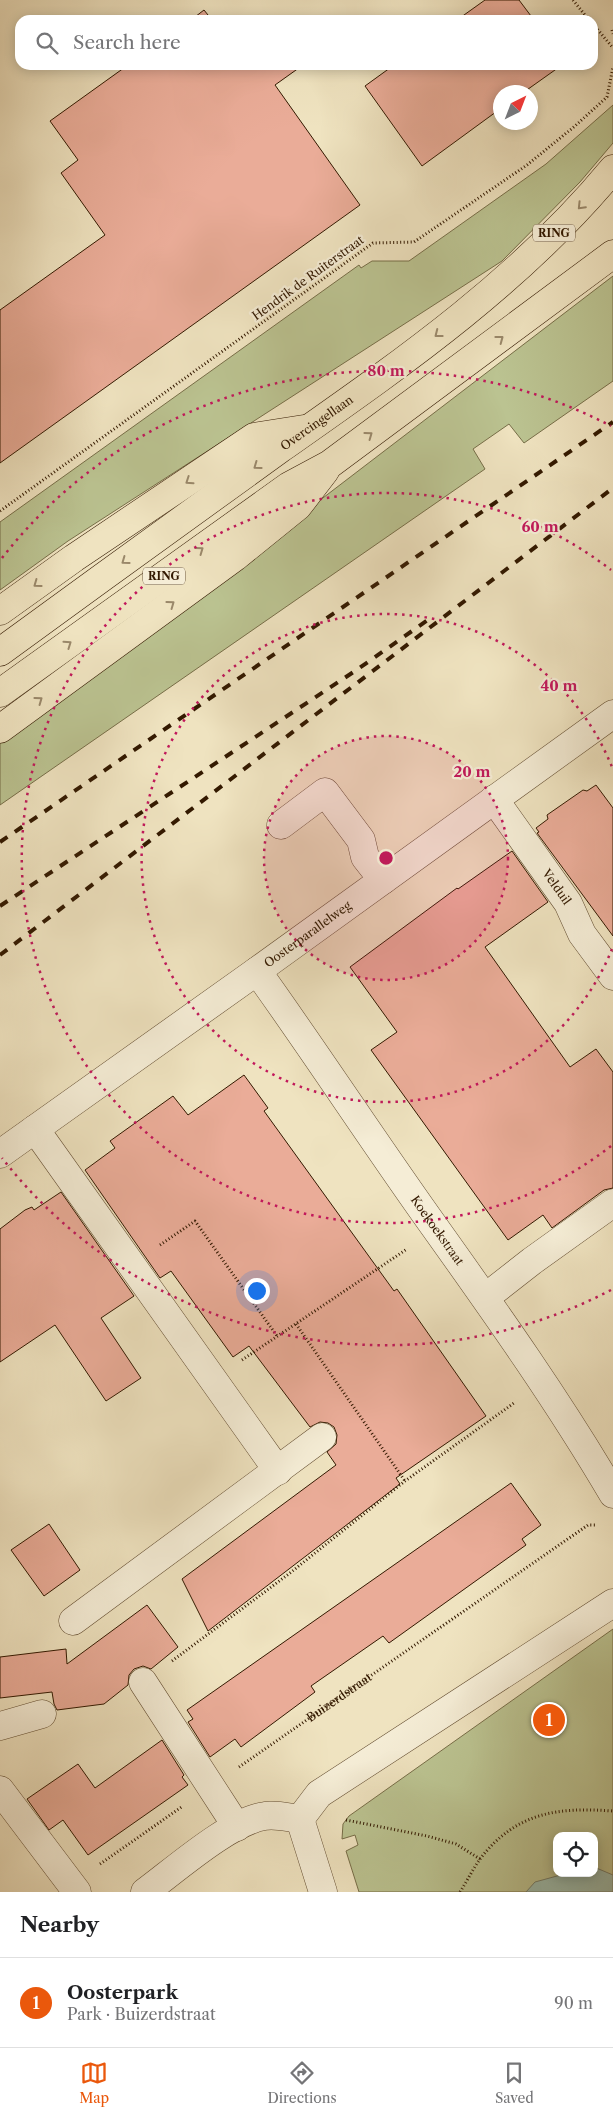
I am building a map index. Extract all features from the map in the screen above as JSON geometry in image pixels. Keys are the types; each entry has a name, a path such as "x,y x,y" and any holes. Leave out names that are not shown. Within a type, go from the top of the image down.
{"main road":[{"name":"Overcingellaan","path":"0,652 398,365 490,292 537,250 595,191 613,169"},
{"name":"RING","path":"0,693 289,486 330,464 613,254"},
{"path":"0,611 74,558 254,437 311,428"},
{"path":"0,729 235,557 298,506 330,464"}],"street":[{"name":"Oosterparallelweg","path":"0,1154 613,714"},
{"path":"281,825 324,792 361,840 365,857 382,880"},
{"name":"Velduil","path":"494,799 568,903 582,934 613,976"},
{"name":"Koekoekstraat","path":"257,971 436,1229 486,1297 584,1445 613,1494"},
{"path":"35,1130 278,1471"},
{"path":"486,1297 532,1261 613,1203"},
{"path":"73,1621 322,1437"},
{"path":"300,1819 319,1794 613,1603"},
{"path":"143,1682 237,1827"},
{"path":"0,1726 42,1714"},
{"path":"0,1790 74,1888"},
{"path":"145,1892 244,1822 267,1816 300,1819"},
{"path":"300,1819 322,1892"}],"path":[{"path":"573,0 586,15"},
{"path":"598,30 613,48"},
{"path":"612,30 613,34"},
{"name":"Hendrik de Ruiterstraat","path":"0,511 373,243 414,242 527,165 607,97 613,67"},
{"path":"131,1266 195,1221 277,1336"},
{"path":"214,1380 436,1229"},
{"path":"296,1324 405,1481"},
{"path":"143,1682 290,1573 405,1481 543,1382"},
{"name":"Buizerdstraat","path":"74,1888 210,1787 588,1525 596,1525"},
{"path":"460,1892 480,1859 500,1838 536,1816 579,1808 613,1811"},
{"path":"341,1820 365,1823 456,1844 480,1859"}],"green space":[{"path":"613,105 613,143 580,182 502,261 68,541 0,590 0,522 359,265 361,268 372,261 409,261 546,164"},
{"path":"613,276 613,381 524,443 509,424 473,449 485,469 0,805 0,741 315,504"},
{"path":"613,1629 613,1892 359,1892 346,1851 358,1845 355,1835 342,1839 343,1824 349,1816"}],"water":[{"path":"598,1869 613,1875 613,1892 526,1892 535,1882 553,1877 598,1877"}],"building":[{"path":"485,0 519,0 530,15 464,15"},
{"path":"204,10 208,15 198,15"},
{"path":"121,70 296,70 275,85 360,205 0,463 0,310 105,235 61,173 78,160 50,121"},
{"path":"387,70 555,70 534,85 493,85 493,114 422,166 365,86"},
{"path":"596,785 613,808 613,936 537,833 539,832 536,828 548,819 547,815 583,790 587,791"},
{"path":"512,851 548,902 485,947 570,1067 596,1049 613,1072 613,1188 604,1190 552,1228 543,1215 508,1240 371,1050 397,1032 350,967 457,888"},
{"path":"244,1075 268,1108 264,1111 394,1291 397,1289 486,1416 396,1478 400,1484 208,1631 182,1579 336,1465 327,1452 336,1444 337,1435 334,1427 328,1423 320,1422 310,1427 249,1346 233,1357 171,1271 160,1278 85,1170 115,1148 110,1141 173,1096 188,1115"},
{"path":"61,1192 134,1296 101,1318 141,1378 106,1401 55,1325 0,1362 0,1229 25,1210 32,1207 34,1210"},
{"path":"511,1483 541,1525 522,1539 526,1545 389,1643 383,1636 311,1686 315,1692 241,1747 235,1739 210,1757 188,1722 193,1719 187,1710"},
{"path":"49,1524 80,1570 44,1596 11,1550"},
{"path":"147,1605 178,1647 151,1669 143,1666 134,1669 129,1675 128,1685 104,1704 57,1710 52,1692 0,1698 0,1657 66,1649 67,1664"},
{"path":"162,1740 184,1775 182,1777 188,1785 88,1855 63,1820 49,1830 27,1799 78,1764 95,1788"}],"railway":[{"path":"0,842 613,422"},
{"path":"0,955 613,488"},
{"path":"0,906 358,669 432,617"}],"place":[{"name":"Oosterpark","path":"549,1720"}]}
